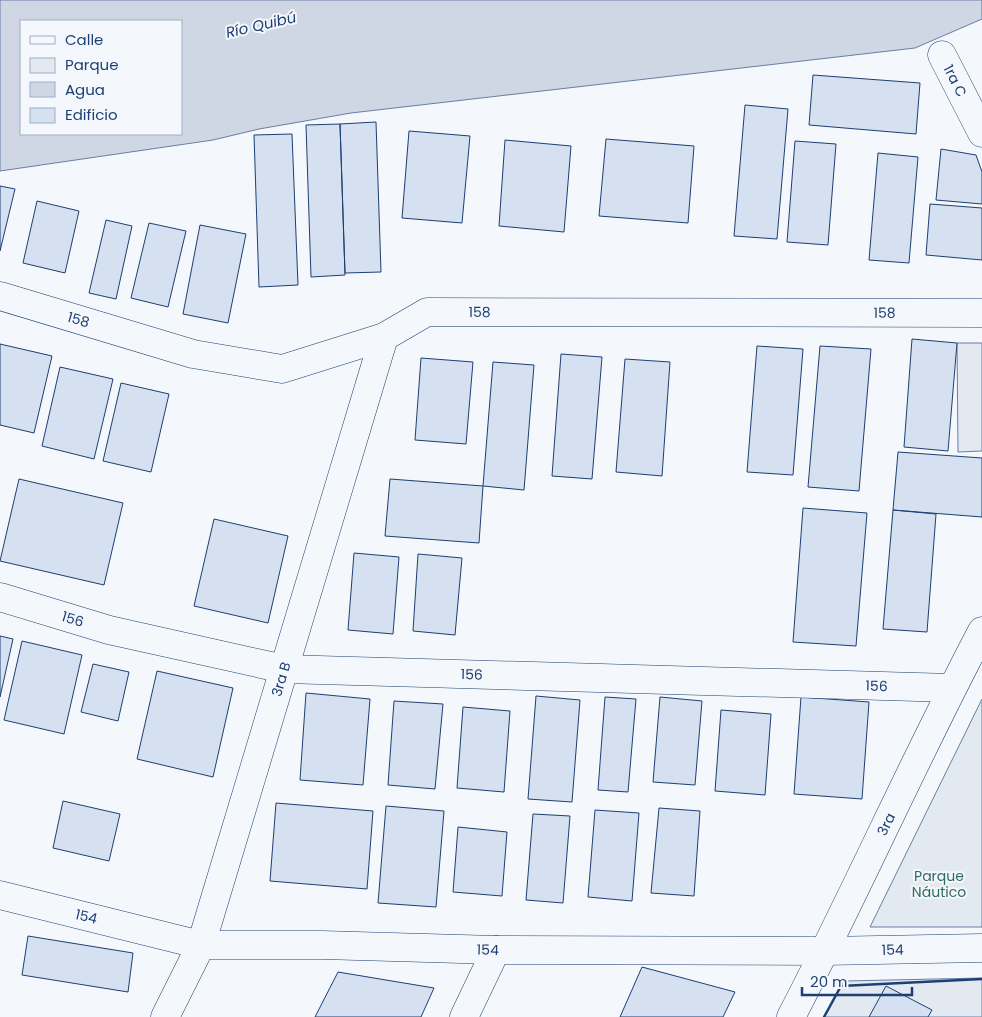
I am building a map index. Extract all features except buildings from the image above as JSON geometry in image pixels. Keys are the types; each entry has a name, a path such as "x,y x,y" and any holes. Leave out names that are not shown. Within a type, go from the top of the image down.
{"street":[{"name":"1ra C","path":"942,55 982,133"},
{"name":"158","path":"0,296 193,354 282,370 384,337 427,312 982,313"},
{"name":"3ra B","path":"165,1017 201,945 384,337"},
{"name":"156","path":"0,597 108,630 284,670 952,688"},
{"name":"3ra","path":"791,1017 825,951 952,688 982,631"},
{"name":"154","path":"0,895 201,945 322,945 496,950 825,951 982,948"},
{"path":"464,1017 496,950"}],"green space":[{"path":"957,343 982,343 982,451 958,452"},
{"name":"Parque Náutico","path":"982,699 982,927 870,927"},
{"path":"982,978 982,1017 824,1017 844,981"}],"water":[{"name":"Río Quibú","path":"0,0 982,0 982,19 915,48 351,113 259,129 213,140 0,171"}],"wall":[{"path":"824,1017 841,986 982,979"}]}
